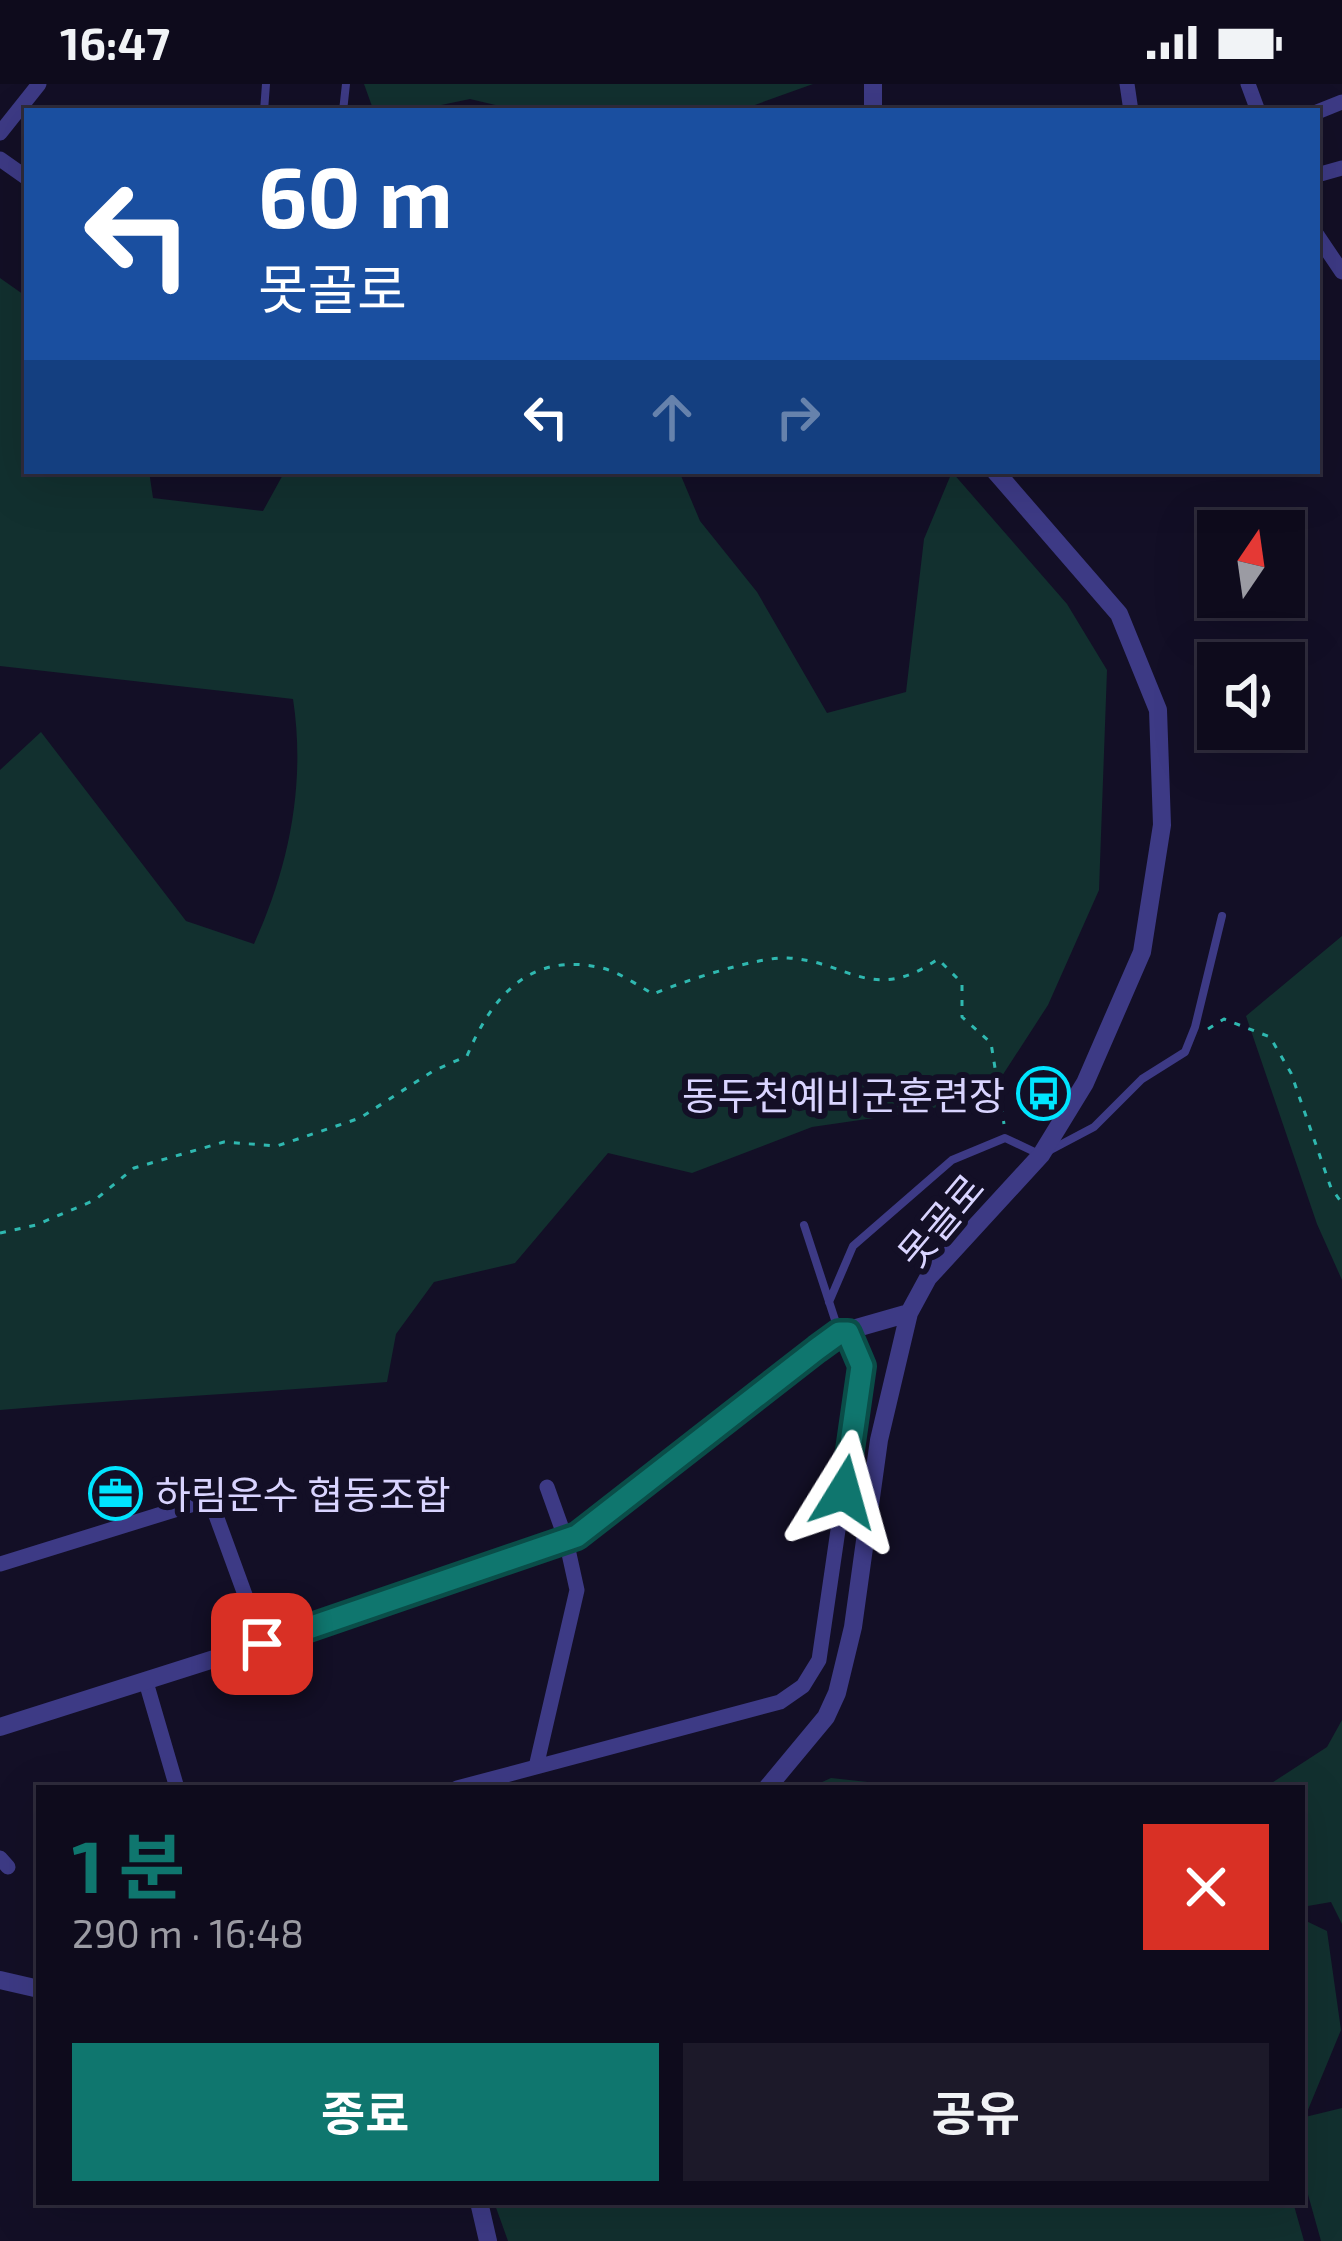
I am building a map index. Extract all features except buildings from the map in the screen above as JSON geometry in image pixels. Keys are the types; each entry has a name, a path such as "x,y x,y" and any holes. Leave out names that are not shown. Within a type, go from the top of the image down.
{"street":[{"path":"0,133 39,84"},
{"path":"1320,239 1342,272"},
{"name":"못골로","path":"0,1727 577,1536 844,1333 909,1313 928,1278 1041,1154 1085,1083 1142,952 1162,825 1158,710 1119,614 998,474"},
{"path":"769,1785 826,1717 837,1694 853,1627 879,1439 909,1313"},
{"path":"468,1785 781,1702 803,1686 819,1660 862,1366 844,1333"},
{"path":"536,1767 578,1590 547,1487"},
{"path":"0,1564 210,1499 262,1644"},
{"path":"146,1682 175,1785"},
{"path":"0,1980 36,1988"},
{"path":"480,2205 488,2241"}],"lane":[{"path":"829,1302 853,1246 952,1160 1005,1138 1041,1154 1094,1126 1142,1079 1185,1052 1222,916"},
{"path":"804,1225 844,1333"}],"path":[{"path":"0,1233 36,1225 95,1199 134,1168 224,1142 277,1146 360,1118 433,1071 467,1056 484,1015 534,970 555,963 605,968 653,994 786,957 856,979 916,975 938,959 962,982 962,1017 991,1043 1005,1138"},
{"path":"1190,1040 1224,1019 1270,1037 1291,1072 1331,1188 1342,1203"}],"green space":[{"path":"364,84 813,84 746,108 508,108 470,99 427,108 373,108"},
{"path":"0,278 24,295 24,474 149,474 153,498 263,511 283,474 680,474 700,521 757,592 827,713 906,692 924,539 954,474 1067,604 1107,670 1099,890 1048,1005 991,1093 922,1111 812,1127 692,1173 608,1153 515,1263 434,1282 396,1334 387,1382 0,1410 0,770 41,732 186,921 254,944 285,855 297,762 293,699 0,666"},
{"path":"1342,936 1342,1280 1317,1224 1246,1016"},
{"path":"1342,1720 1342,1924 1331,1902 1305,1906 1305,1785 1269,1785 1327,1747"},
{"path":"831,1778 895,1785 816,1785"},
{"path":"1305,1920 1327,1931 1341,2030 1305,2117"},
{"path":"1342,2108 1342,2241 1321,2241 1305,2184 1305,2117"},
{"path":"495,2205 1294,2205 1304,2241 508,2241"}],"place":[{"name":"동두천예비군훈련장","path":"1044,1094"},
{"name":"하림운수 협동조합","path":"116,1493"}],"route":[{"path":"262,1644 577,1536 839,1333 848,1333 862,1366 844,1492"}]}
